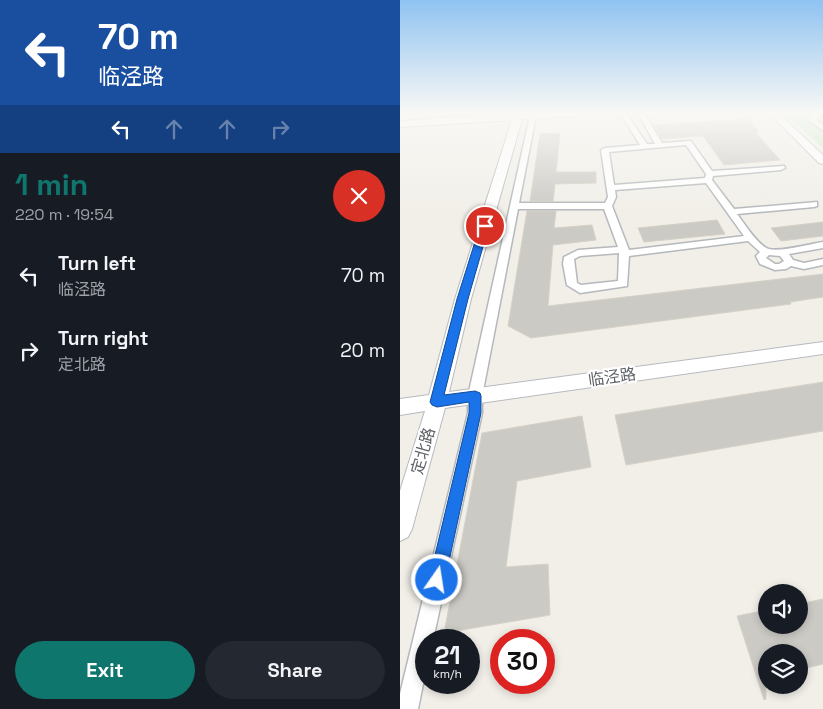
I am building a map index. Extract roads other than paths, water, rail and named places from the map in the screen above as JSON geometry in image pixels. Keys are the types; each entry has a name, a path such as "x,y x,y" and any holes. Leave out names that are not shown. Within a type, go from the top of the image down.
{"street":[{"name":"定北路","path":"400,529 437,402 462,299 509,146"},
{"path":"407,709 475,413 475,396 514,206 517,146"},
{"path":"652,146 605,150 612,198 608,206 624,252 623,284 580,289 572,286 568,264 569,257 578,253 624,252 750,238"},
{"path":"690,146 731,212 750,238 766,252"},
{"path":"808,146 823,161"},
{"path":"611,188 782,168"},
{"path":"731,212 814,204"},
{"path":"514,206 608,206"},
{"path":"790,262 785,267 771,267 761,259 761,256 766,252 780,252 823,245"},
{"path":"780,252 787,256 790,262 804,266 823,262"},
{"name":"临泾路","path":"400,407 823,348"}]}
